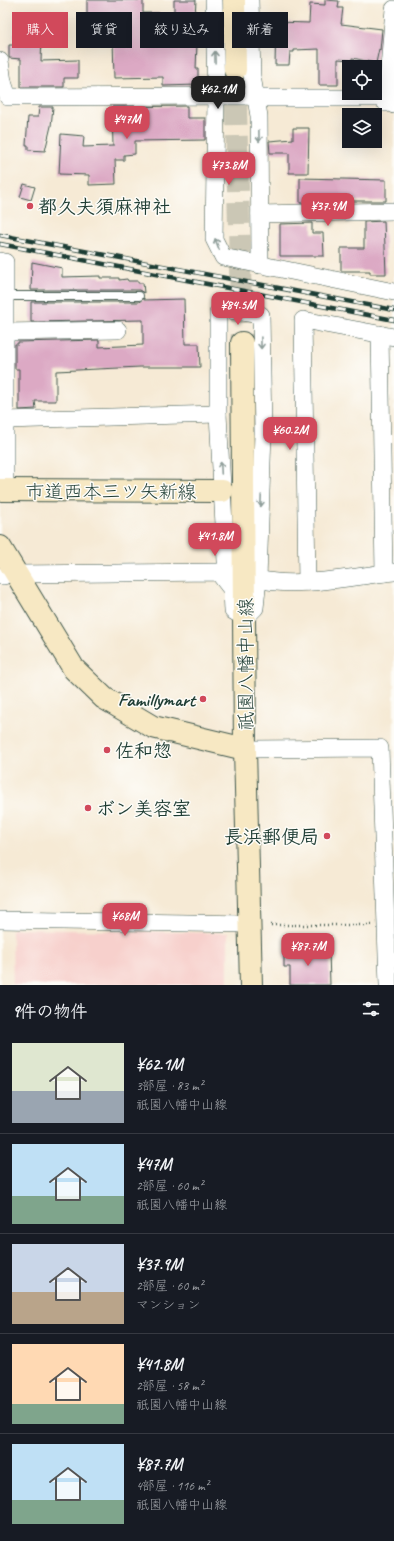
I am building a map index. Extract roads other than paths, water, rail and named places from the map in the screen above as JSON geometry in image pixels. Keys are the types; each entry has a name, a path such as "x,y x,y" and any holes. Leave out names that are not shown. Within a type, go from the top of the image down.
{"main road":[{"path":"234,0 235,70"},
{"name":"祇園八幡中山線","path":"242,343 245,749 260,924 251,985"},
{"name":"市道西本三ツ矢新線","path":"3,490 222,491"},
{"path":"0,547 7,575 74,669 104,698 153,727 245,749"}],"street":[{"path":"214,0 236,96 214,240 222,257 394,292"},
{"path":"236,96 252,76 250,0"},
{"path":"0,61 1,82 8,98 236,96 379,98 390,104 394,9"},
{"path":"236,96 259,116 260,265"},
{"path":"260,214 394,211"},
{"path":"0,261 5,262 5,420 3,490"},
{"path":"224,309 261,315 263,433 258,579 255,608 245,618 233,611 232,590 226,562 218,414 218,313 224,309"},
{"path":"258,579 268,582 307,582 389,573 387,335 303,320 307,582"},
{"path":"4,332 118,330"},
{"path":"5,420 218,414"},
{"path":"7,575 218,572 232,590"},
{"path":"245,749 380,748 389,936 388,985"},
{"path":"0,920 260,924"}],"lane":[{"path":"5,296 139,296"}],"tunnel":[{"path":"235,70 242,343"}],"railway":[{"path":"0,235 394,310"},
{"path":"0,244 394,320"}],"place":[{"name":"都久夫須麻神社","path":"30,206"},
{"name":"Famillymart","path":"203,699"},
{"name":"佐和惣","path":"107,750"},
{"name":"ボン美容室","path":"88,808"},
{"name":"長浜郵便局","path":"327,836"}]}
